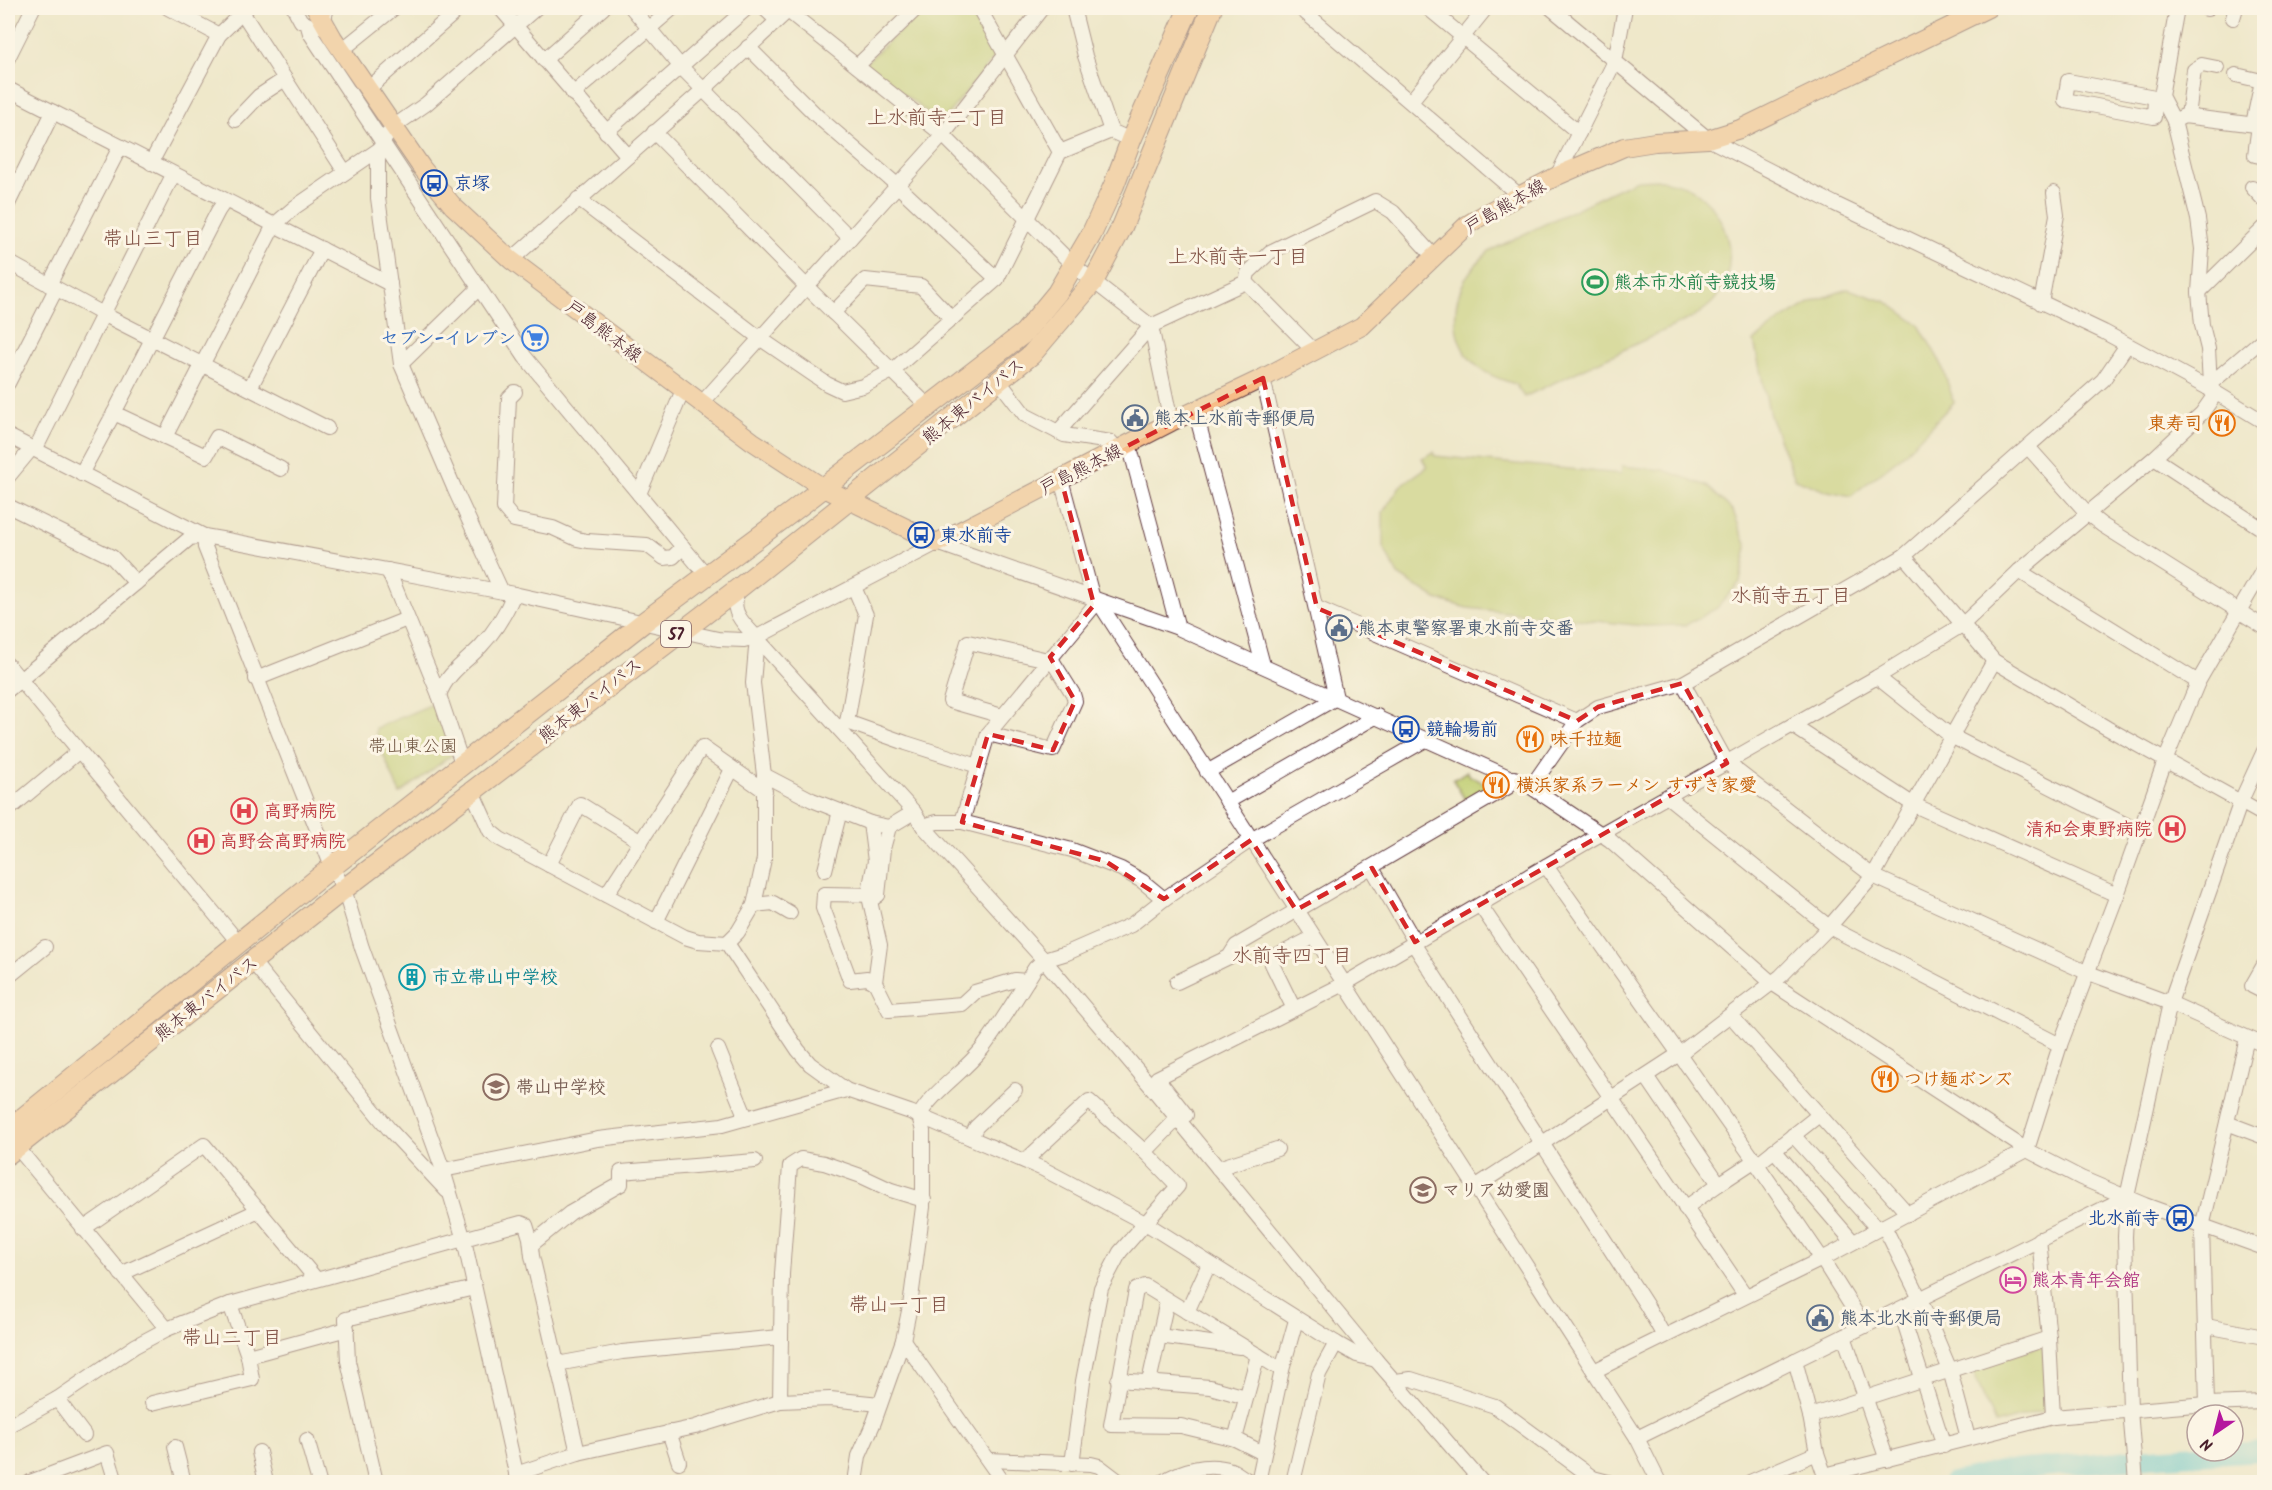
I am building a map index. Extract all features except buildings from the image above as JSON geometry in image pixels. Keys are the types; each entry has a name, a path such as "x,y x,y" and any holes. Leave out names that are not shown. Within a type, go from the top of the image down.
{"highway":[{"name":"熊本東バイパス","path":"10,1142 239,943 332,867 644,622 1024,333 1057,293 1074,266 1114,185 1131,140 1189,8"},
{"name":"熊本東バイパス","path":"10,1142 252,961 739,588 1031,355 1093,282 1122,227 1212,8"}],"main road":[{"name":"戸島熊本線","path":"319,16 422,168 453,206 512,260 752,441 822,487 937,543 1362,326 1467,225 1557,176 1624,147 1655,142 1708,139 1740,129 1988,8"}],"street":[{"path":"8,58 33,8"},
{"path":"168,8 219,35"},
{"path":"294,8 301,21 319,16"},
{"path":"342,50 394,8"},
{"path":"368,89 460,8"},
{"path":"500,8 628,156"},
{"path":"165,437 201,363 274,225 295,207 381,145 393,127 426,104 536,8"},
{"path":"544,60 603,8"},
{"path":"632,8 681,67 850,238"},
{"path":"573,94 674,8"},
{"path":"606,132 747,8"},
{"path":"764,8 777,20"},
{"path":"857,66 917,8"},
{"path":"979,8 1060,152"},
{"path":"701,404 943,135 1042,8"},
{"path":"1072,8 1085,56 1111,131"},
{"path":"1301,8 1520,196"},
{"path":"1428,8 1579,133"},
{"path":"1411,101 1486,8"},
{"path":"1551,8 1708,139 1834,204 2127,345 2211,388 2265,422"},
{"path":"1557,176 1615,61 1625,8"},
{"path":"1145,1152 1178,1118 1186,1115 1157,1078 1344,984 1793,726 1962,625 2019,571 2154,458 2202,413 2211,388 2199,292 2202,249 2199,219 2174,121 2161,96 2177,8"},
{"path":"512,260 703,90 789,9 943,135 1074,266 1150,326 1171,422"},
{"path":"151,163 219,35 245,10 285,79 345,172"},
{"path":"319,16 310,33 381,145 525,357 707,576"},
{"path":"748,47 817,116 898,186 997,279"},
{"path":"2188,116 2196,61 2202,65 2217,68"},
{"path":"2236,75 2262,81 2255,155 2265,157"},
{"path":"236,120 259,96 285,79"},
{"path":"2068,81 2155,96 2154,117 2065,100 2068,81"},
{"path":"8,89 390,284"},
{"path":"8,204 53,112"},
{"path":"2174,121 2188,116 2259,125"},
{"path":"578,200 761,339 827,384 842,391 851,390 892,371 997,279 1028,221 1060,152 1111,131 1131,140"},
{"path":"654,132 928,406"},
{"path":"381,145 377,171 378,198 401,364 455,490 508,593 504,615 483,644 450,675 439,695"},
{"path":"8,383 120,147"},
{"path":"8,477 33,449 173,175"},
{"path":"2252,188 2265,200"},
{"path":"2041,303 2057,215 2054,193"},
{"path":"81,474 225,201"},
{"path":"1246,282 1248,273 1270,252 1375,201 1393,213 1434,257"},
{"path":"2199,292 2265,228"},
{"path":"250,388 322,249"},
{"path":"8,265 327,428"},
{"path":"833,313 865,280 921,286 952,319"},
{"path":"1058,432 1150,326 1246,282"},
{"path":"1246,282 1314,351"},
{"path":"401,364 478,288"},
{"path":"2211,388 2265,338"},
{"path":"1531,787 1577,721 1598,707 1683,683 1904,556 2103,380 2127,345"},
{"path":"1263,378 1336,698"},
{"path":"999,381 1025,415 1064,435 1111,442 1123,447 1178,628"},
{"path":"639,494 683,390"},
{"path":"515,392 509,398 504,508 514,520 553,528 577,539 647,545 664,558 673,557 683,547"},
{"path":"1195,411 1263,665"},
{"path":"114,413 206,456 217,437 281,469"},
{"path":"8,436 204,536 508,593 718,639 757,638 937,543 1178,628 1531,787 1602,834 1772,983 2027,1150 2080,1178 2202,1227 2265,1248"},
{"path":"2028,447 2088,514 2102,525 2265,627"},
{"path":"2154,458 2265,530"},
{"path":"1061,479 1095,600 1637,1438 1659,1482"},
{"path":"8,506 112,556 136,583"},
{"path":"8,690 190,538 204,536"},
{"path":"204,536 205,547 256,679 332,867 344,889 362,948 441,1165 464,1239 517,1478 578,1454 705,1424 780,1401 830,1399 880,1404"},
{"path":"1904,556 1994,661 2165,761 2265,815"},
{"path":"1594,1371 1822,1259 2027,1150 2060,1045 2165,761 2198,682 2265,568"},
{"path":"388,570 439,695 463,766"},
{"path":"2019,571 2198,682"},
{"path":"843,725 866,615 854,587"},
{"path":"739,588 734,602 736,615 843,725 923,826 1044,960 1178,1118 1376,1360 1482,1482"},
{"path":"962,822 988,734 1095,600"},
{"path":"1317,608 1577,721"},
{"path":"256,679 407,619"},
{"path":"472,791 490,831 685,937 698,941 727,943 738,932 754,905 764,860 765,791 753,683 757,638"},
{"path":"988,734 1053,750 1075,701 1073,694 1049,658 968,642 950,701 1002,716"},
{"path":"1475,1187 1679,1054 1731,1016 1772,983 1829,927 1873,876 1994,661"},
{"path":"8,665 239,943"},
{"path":"1877,677 1951,736 2138,831"},
{"path":"1683,683 1727,763 1873,876 2086,972 2170,1003 2265,1046"},
{"path":"1207,771 1336,698"},
{"path":"1227,802 1377,716"},
{"path":"843,725 978,766"},
{"path":"1793,726 1914,805 2117,895"},
{"path":"855,1482 859,1456 903,1340 924,1200 923,1131 919,1116 925,1104 959,1074 982,1049 1027,981 1044,960 1067,953 1131,926 1164,899 1251,840 1427,739"},
{"path":"606,895 702,747 765,791"},
{"path":"8,810 79,751"},
{"path":"2135,1478 2130,1410 2125,1237 2127,1197 2170,1003 2241,801 2265,751"},
{"path":"656,922 732,769"},
{"path":"764,775 812,800 870,823 889,827 914,812"},
{"path":"1177,982 1229,957 1236,946 1508,787 1514,778"},
{"path":"1668,797 1829,927 2060,1045"},
{"path":"549,865 580,804 641,842"},
{"path":"825,870 840,811"},
{"path":"923,826 937,822 962,822 1063,848 1105,861 1142,881 1164,899"},
{"path":"870,823 875,861 874,890"},
{"path":"874,982 880,945 870,901 889,827"},
{"path":"1546,866 1755,1162 1822,1259 1864,1326"},
{"path":"1372,868 1414,942 1641,1296 1664,1336"},
{"path":"874,890 824,894 824,908 850,980 867,978 874,982 890,1010 962,1004 975,992 1016,980 1027,981"},
{"path":"754,905 773,903 790,913"},
{"path":"1480,905 1745,1295"},
{"path":"1294,1009 1272,964 1273,958 1306,940"},
{"path":"727,943 798,1050 810,1064 846,1090 919,1116 1044,1169 1147,1224 1296,1320 1357,1355 1376,1360"},
{"path":"8,977 45,947"},
{"path":"252,961 389,1129 450,1194"},
{"path":"2265,965 2252,986 2265,992"},
{"path":"1731,1016 1908,1214"},
{"path":"2207,1403 2202,1227 2247,1038"},
{"path":"718,1049 746,1118"},
{"path":"1646,1076 1719,1184"},
{"path":"441,1165 598,1139 722,1125 846,1090"},
{"path":"971,1138 976,1127 1015,1090"},
{"path":"1024,1161 1089,1101 1178,1186 1120,1252 1101,1288 1083,1382 1071,1464"},
{"path":"1685,1208 1774,1150 1819,1115"},
{"path":"2227,1122 2265,1137"},
{"path":"1793,1135 1881,1228 1920,1299 1950,1370 1968,1438"},
{"path":"10,1142 167,1329"},
{"path":"83,1229 204,1145 316,1279"},
{"path":"1218,1168 1277,1149"},
{"path":"1774,1150 1853,1242"},
{"path":"780,1401 783,1252 790,1166 801,1160 824,1163 891,1190 924,1200"},
{"path":"531,1245 570,1213 621,1184 621,1172 755,1161"},
{"path":"1637,1438 2127,1197"},
{"path":"122,1274 259,1210"},
{"path":"8,1426 57,1399 135,1346 167,1329 230,1304 520,1223 526,1225 578,1454"},
{"path":"2039,1239 2049,1338 2053,1417"},
{"path":"1187,1312 1209,1264"},
{"path":"1263,1454 1234,1439 1181,1426 1111,1425 1136,1290 1145,1286 1282,1370"},
{"path":"376,1482 348,1361 346,1319 474,1288"},
{"path":"1149,1382 1167,1300"},
{"path":"152,1403 252,1378 248,1356 230,1304"},
{"path":"1900,1309 1944,1446"},
{"path":"1258,1482 1282,1370 1296,1320"},
{"path":"2206,1326 2265,1337"},
{"path":"248,1356 347,1329"},
{"path":"557,1364 622,1352 780,1336"},
{"path":"1159,1336 1244,1347"},
{"path":"1844,1336 1887,1460"},
{"path":"1810,1416 2049,1338"},
{"path":"903,1340 1004,1482"},
{"path":"1293,1482 1319,1374 1336,1343"},
{"path":"1234,1439 1258,1355"},
{"path":"1795,1360 1817,1453 1826,1479 1887,1460 2053,1417 2185,1406"},
{"path":"1395,1381 1411,1379 1495,1406 1593,1478 1608,1482"},
{"path":"1118,1380 1210,1387 1246,1397"},
{"path":"57,1399 84,1435"},
{"path":"2236,1403 2265,1402"},
{"path":"669,1432 679,1462"},
{"path":"307,1440 318,1482"},
{"path":"175,1447 184,1482"},
{"path":"260,1452 266,1482"},
{"path":"30,1482 107,1453 116,1482"},
{"path":"1750,1482 1817,1453"},
{"path":"989,1460 1099,1466 1120,1482"},
{"path":"1162,1482 1183,1471 1223,1468 1251,1482"}],"highlighted area":[{"path":"1263,378 1317,608 1577,721 1598,707 1683,683 1727,763 1415,942 1372,868 1296,910 1251,840 1164,899 1105,861 962,822 988,734 1053,750 1075,701 1050,657 1094,605 1061,479"}],"green space":[{"path":"925,8 972,8 996,55 941,123 864,64"},
{"path":"1657,179 1692,189 1717,214 1723,227 1728,241 1728,270 1724,285 1707,308 1695,316 1524,397 1515,384 1489,374 1470,359 1462,348 1458,335 1456,307 1465,280 1489,251 1636,180"},
{"path":"1848,289 1887,302 1919,325 1941,363 1954,402 1903,455 1851,496 1823,490 1795,479 1770,416 1754,341 1781,320 1813,301"},
{"path":"1434,452 1435,456 1621,474 1622,466 1664,470 1707,486 1733,511 1747,547 1740,582 1717,608 1686,625 1645,626 1467,608 1436,599 1398,575 1383,547 1383,512 1400,486 1427,467 1422,458"},
{"name":"帯山東公園","path":"430,705 437,707 454,753 400,794 376,737 376,728"},
{"path":"1467,771 1470,776 1486,784 1485,793 1467,803 1453,780"},
{"path":"2043,1345 2047,1410 1995,1424 1972,1369"}],"waterway":[{"path":"1953,1482 2000,1471 2264,1451"}],"place":[{"name":"京塚","path":"434,183"},
{"name":"熊本市水前寺競技場","path":"1595,282"},
{"name":"セブン-イレブン","path":"535,338"},
{"name":"熊本上水前寺郵便局","path":"1135,418"},
{"name":"東寿司","path":"2222,423"},
{"name":"東水前寺","path":"921,535"},
{"name":"熊本東警察署東水前寺交番","path":"1339,628"},
{"name":"競輪場前","path":"1406,729"},
{"name":"味千拉麺","path":"1530,739"},
{"name":"横浜家系ラーメン すずき家愛","path":"1496,785"},
{"name":"高野病院","path":"244,811"},
{"name":"清和会東野病院","path":"2172,829"},
{"name":"高野会高野病院","path":"201,841"},
{"name":"市立帯山中学校","path":"412,977"},
{"name":"つけ麺ボンズ","path":"1885,1079"},
{"name":"帯山中学校","path":"496,1087"},
{"name":"マリア幼愛園","path":"1423,1190"},
{"name":"北水前寺","path":"2180,1218"},
{"name":"熊本青年会館","path":"2013,1280"},
{"name":"熊本北水前寺郵便局","path":"1820,1318"}],"district":[{"name":"上水前寺二丁目","path":"937,117"},
{"name":"帯山三丁目","path":"153,238"},
{"name":"上水前寺一丁目","path":"1238,256"},
{"name":"水前寺五丁目","path":"1791,595"},
{"name":"水前寺四丁目","path":"1292,955"},
{"name":"帯山一丁目","path":"899,1304"},
{"name":"帯山二丁目","path":"232,1337"}]}
